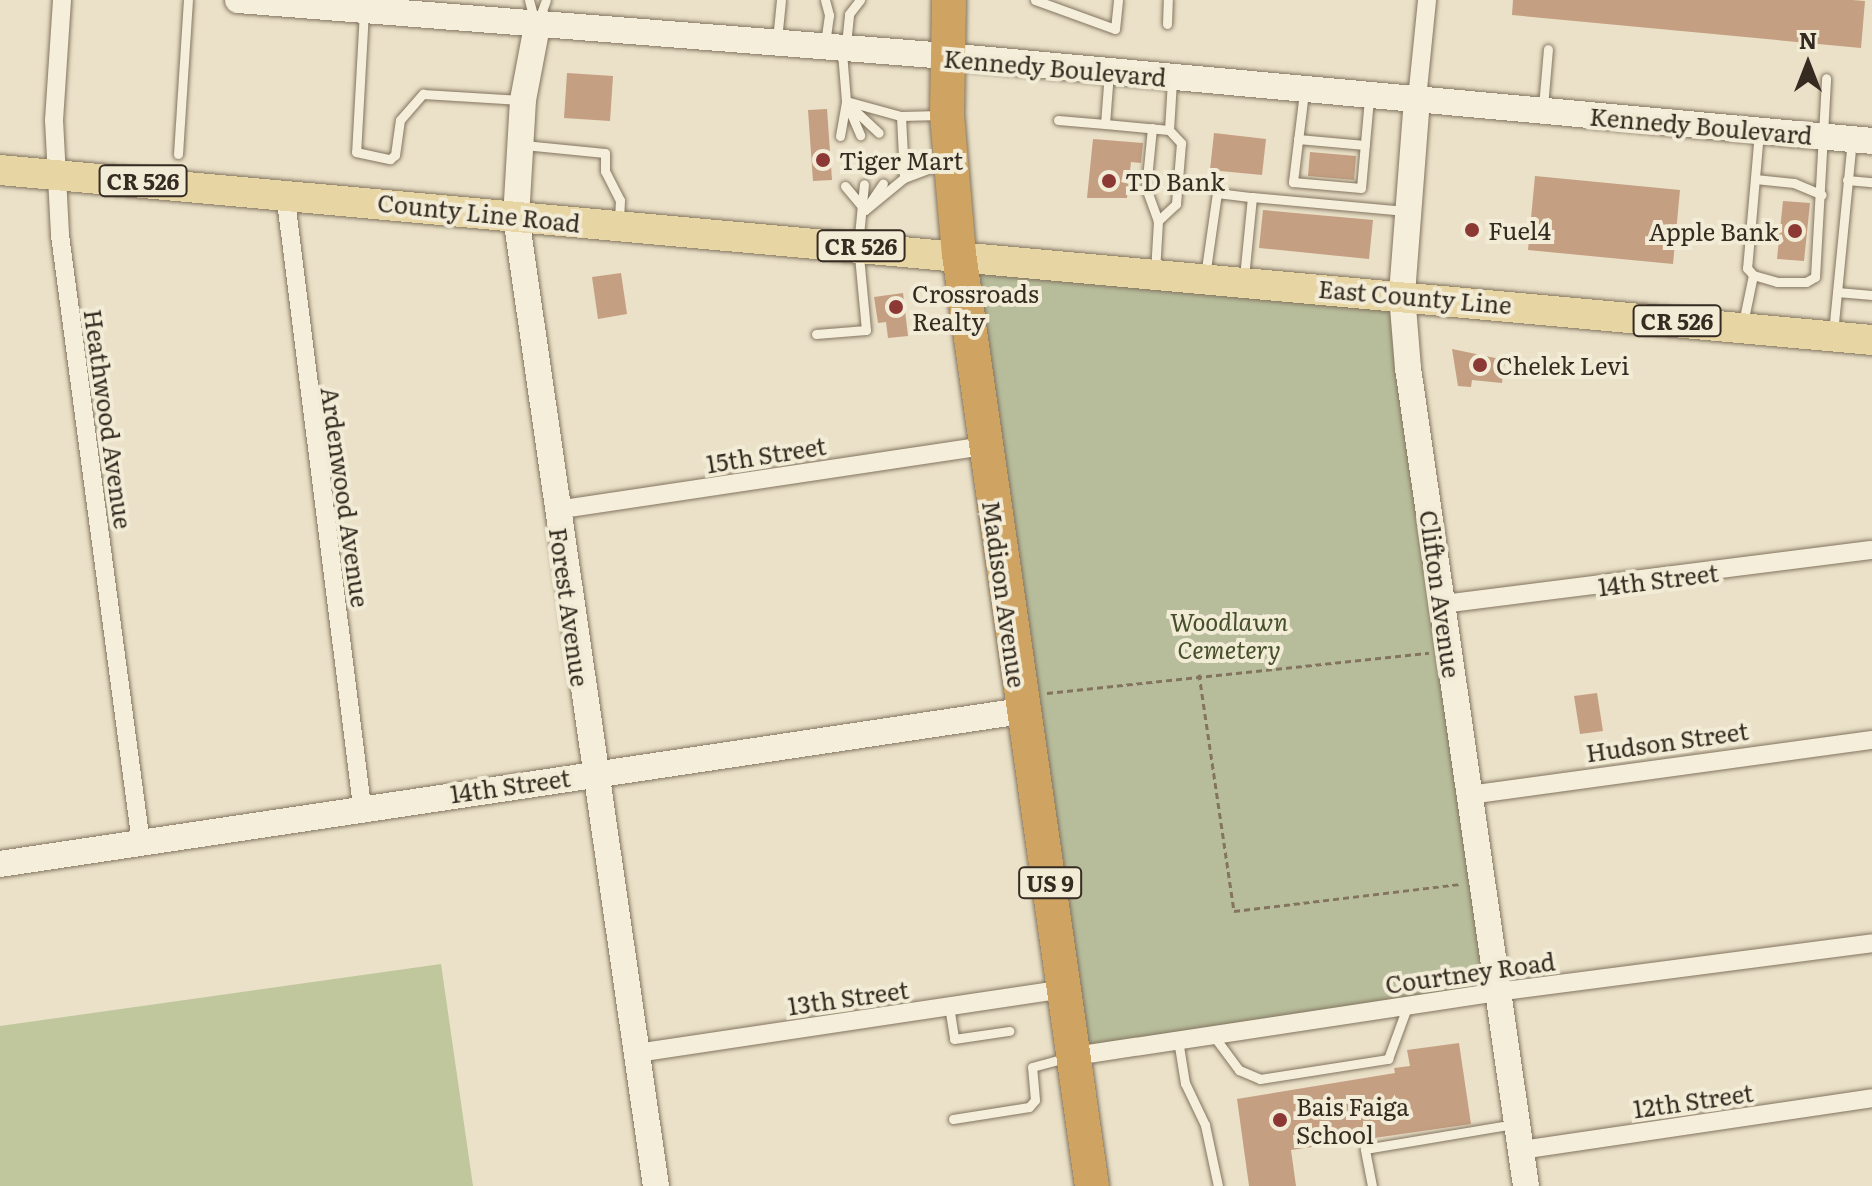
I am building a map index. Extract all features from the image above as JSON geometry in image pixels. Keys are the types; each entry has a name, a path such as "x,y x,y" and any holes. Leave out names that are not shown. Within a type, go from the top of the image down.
{"highway":[{"name":"Madison Avenue","path":"949,0 947,115 959,254 1020,704 1067,989 1092,1186"}],"main road":[{"name":"County Line Road","path":"0,170 959,254"},
{"name":"East County Line","path":"959,254 1872,340"}],"street":[{"name":"Heathwood Avenue","path":"62,0 56,174 141,843"},
{"name":"Kennedy Boulevard","path":"238,0 776,45 946,56 1862,140"},
{"name":"Clifton Avenue","path":"1427,0 1402,295 1469,795 1526,1186"},
{"name":"Forest Avenue","path":"537,26 523,100 516,217 656,1186"},
{"name":"Ardenwood Avenue","path":"285,193 362,806"},
{"name":"15th Street","path":"556,510 984,446"},
{"name":"14th Street","path":"1443,604 1872,550"},
{"name":"14th Street","path":"0,864 1020,704"},
{"name":"Hudson Street","path":"1469,795 1872,740"},
{"name":"Courtney Road","path":"1075,1056 1497,992 1872,943"},
{"name":"13th Street","path":"637,1053 1067,989"},
{"name":"12th Street","path":"1519,1137 1872,1098"}],"lane":[{"path":"178,154 188,0"},
{"path":"529,0 537,26"},
{"path":"537,26 546,0"},
{"path":"776,45 781,0"},
{"path":"825,0 846,101 860,135"},
{"path":"837,48 849,14 860,0"},
{"path":"1035,0 1115,29 1118,0"},
{"path":"1167,24 1168,0"},
{"path":"1070,14 1071,1"},
{"path":"364,11 356,152 390,159 395,155 403,115 429,92 523,100"},
{"path":"1542,110 1548,49"},
{"path":"1105,124 1109,72"},
{"path":"1169,130 1172,78"},
{"path":"1753,275 1777,282 1815,277 1822,195 1821,137 1826,78"},
{"path":"1304,88 1293,182 1361,188 1370,95"},
{"path":"846,101 901,116 947,115"},
{"path":"846,101 879,133"},
{"path":"840,136 846,101"},
{"path":"901,116 904,178"},
{"path":"1058,120 1169,130 1181,143 1176,204 1158,221"},
{"path":"1152,128 1146,188 1158,221 1155,272"},
{"path":"1742,327 1753,275 1747,258 1759,131"},
{"path":"1298,139 1365,145"},
{"path":"1832,336 1847,180 1862,140"},
{"path":"520,145 605,153 605,171 620,200 619,226"},
{"path":"865,210 904,178 951,160"},
{"path":"1755,179 1794,183 1822,195"},
{"path":"1847,180 1872,182"},
{"path":"865,210 883,183"},
{"path":"816,334 866,330 858,246 865,210 864,184"},
{"path":"845,186 865,210"},
{"path":"1205,276 1217,193 1408,211"},
{"path":"1243,280 1252,197"},
{"path":"1837,292 1872,295"},
{"path":"949,1006 954,1039 1009,1031"},
{"path":"1213,1035 1239,1070 1260,1079 1388,1059 1408,1006"},
{"path":"1178,1040 1185,1083 1205,1125 1218,1186"},
{"path":"953,1119 1029,1107 1035,1100 1031,1075 1036,1062 1075,1056"},
{"path":"1372,1186 1365,1149 1519,1137"}],"path":[{"path":"1020,704 1199,674 1449,651"},
{"path":"1199,674 1234,911 1481,881"}],"green space":[{"name":"Woodlawn Cemetery","path":"959,254 1402,295 1497,992 1075,1056"},
{"path":"441,964 473,1186 0,1186 0,1026"}],"building":[{"path":"1513,0 1865,1 1861,48 1512,15"},
{"path":"567,73 613,76 610,121 564,118"},
{"path":"827,109 832,180 813,181 808,110"},
{"path":"1214,133 1266,139 1262,175 1210,170"},
{"name":"TD Bank","path":"1093,139 1143,143 1141,163 1131,162 1127,198 1087,198"},
{"path":"1310,152 1356,156 1354,180 1308,176"},
{"path":"1535,176 1680,190 1673,264 1528,250"},
{"path":"1783,201 1810,203 1804,261 1777,259"},
{"path":"1263,210 1373,220 1369,259 1259,248"},
{"path":"621,273 627,314 598,319 592,277"},
{"path":"903,293 908,336 888,338 886,322 878,323 874,297"},
{"name":"Chelek Levi","path":"1452,349 1505,360 1502,383 1472,380 1471,387 1458,386"},
{"path":"1597,693 1603,731 1580,734 1574,696"},
{"path":"1459,1043 1471,1124 1291,1150 1296,1186 1249,1186 1237,1099 1395,1073 1394,1068 1410,1066 1407,1050"}],"place":[{"name":"Tiger Mart","path":"823,160"},
{"name":"TD Bank","path":"1109,181"},
{"name":"Fuel4","path":"1472,230"},
{"name":"Apple Bank","path":"1795,231"},
{"name":"Crossroads Realty","path":"896,307"},
{"name":"Chelek Levi","path":"1480,365"},
{"name":"Bais Faiga School","path":"1280,1120"}]}
